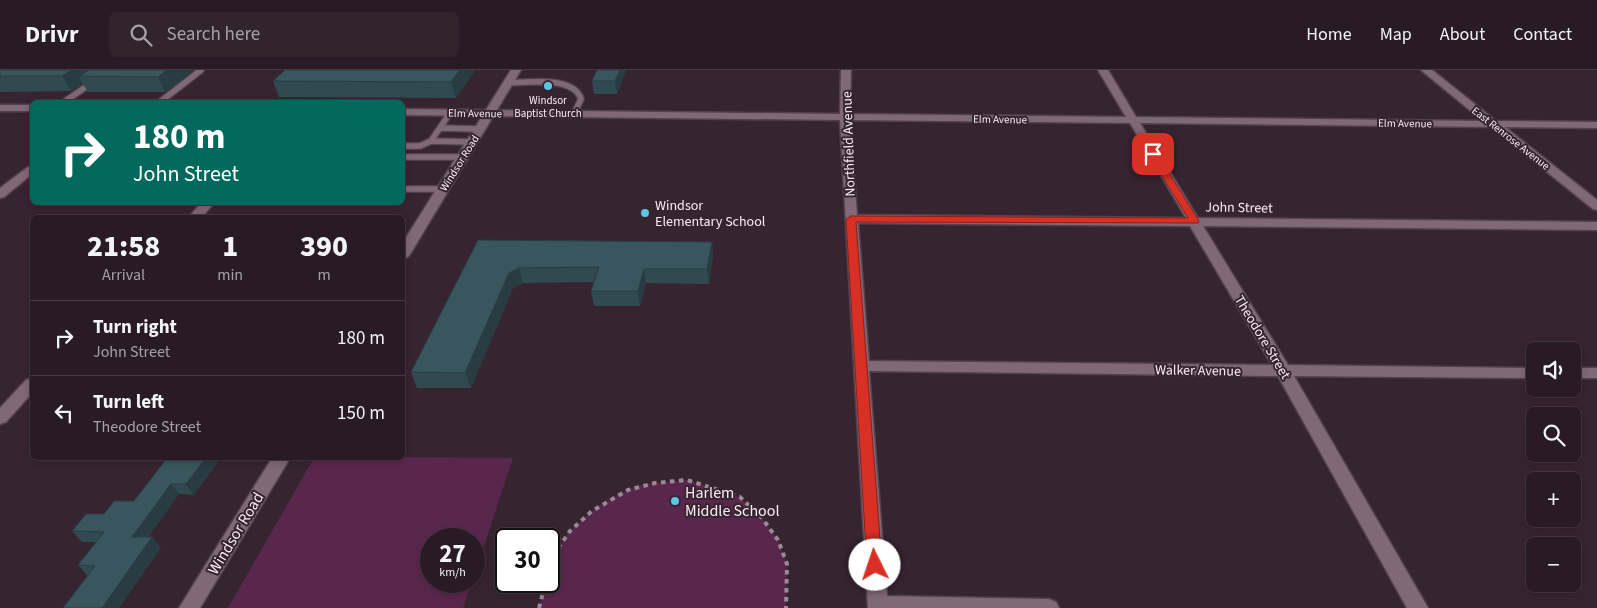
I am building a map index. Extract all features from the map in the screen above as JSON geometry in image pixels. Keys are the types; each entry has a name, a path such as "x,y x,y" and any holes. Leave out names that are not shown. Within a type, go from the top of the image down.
{"street":[{"name":"Windsor Road","path":"405,251 516,70"},
{"name":"Northfield Avenue","path":"846,70 845,117 851,219 878,606"},
{"name":"Theodore Street","path":"1103,70 1283,370 1418,608"},
{"name":"East Renrose Avenue","path":"1426,70 1597,206"},
{"path":"0,108 30,108"},
{"name":"Elm Avenue","path":"405,112 1597,125"},
{"path":"0,194 30,171"},
{"path":"197,215 206,205"},
{"name":"John Street","path":"851,219 1597,226"},
{"name":"Walker Avenue","path":"861,366 1526,373"},
{"path":"1581,373 1597,373"},
{"path":"0,418 30,386"},
{"name":"Windsor Road","path":"189,608 280,460"},
{"path":"878,606 1049,608"}],"lane":[{"path":"163,100 201,70"},
{"path":"67,100 99,78"},
{"path":"508,83 573,86 579,92 581,99 574,114"},
{"path":"431,141 450,113"},
{"path":"440,128 480,129"},
{"path":"405,146 420,146 431,141 472,142"},
{"path":"405,157 463,157"},
{"path":"405,189 443,189"}],"path":[{"path":"560,545 570,531 592,511 628,490 655,483 687,480 740,497 762,518 778,540 787,564 786,608"},
{"path":"539,608 543,593"}],"shaded area":[{"path":"405,457 513,458 485,543 485,528 420,528 420,593 468,593 463,608 228,608 313,460 405,460"},
{"path":"687,480 740,497 762,518 778,540 787,564 786,608 539,608 543,593 560,593 560,545 575,526 600,505 627,490 657,483"}],"building":[{"path":"0,70 72,70 62,76 0,76"},
{"path":"89,70 167,70 158,77 79,76"},
{"path":"285,70 460,70 451,82 273,81"},
{"path":"597,70 620,70 615,81 592,81"},
{"name":"Windsor Elementary School","path":"478,240 712,242 707,269 644,269 638,291 591,291 599,267 519,268 509,273 465,373 411,372"},
{"path":"165,460 204,460 186,484 171,484 132,537 152,537 102,608 63,608 95,566 78,565 104,532 72,531 86,514 104,514 114,501 134,501"}],"place":[{"name":"Windsor Baptist Church","path":"548,86"},
{"name":"Windsor Elementary School","path":"645,213"},
{"name":"Harlem Middle School","path":"675,501"}],"route":[{"path":"875,565 851,219 1194,221 1153,154"}]}
